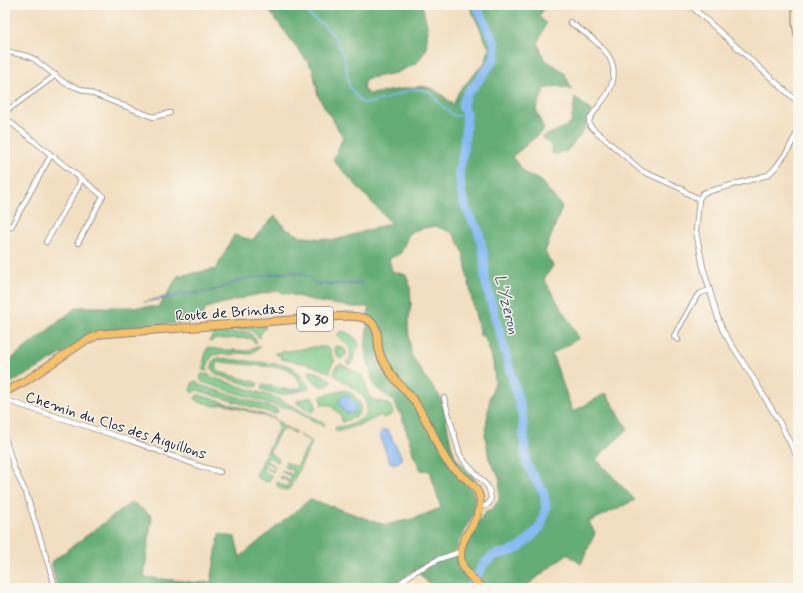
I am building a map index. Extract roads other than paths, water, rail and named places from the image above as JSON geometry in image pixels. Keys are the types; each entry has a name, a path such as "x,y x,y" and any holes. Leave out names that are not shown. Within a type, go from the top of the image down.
{"main road":[{"path":"796,5 798,36"},
{"name":"Route de Brindas","path":"5,392 27,380 82,343 100,334 358,316 367,319 374,326 378,337 379,350 387,367 417,405 430,427 442,454 450,466 471,483 476,490 480,498 480,507"},
{"path":"480,507 476,519 462,544 460,559 464,568 482,588"}],"street":[{"path":"690,5 798,102"},
{"path":"570,22 603,48 609,55 613,66 614,77 611,88 588,121 590,126 642,171 682,189 686,193 699,199"},
{"path":"5,50 27,56 65,82 153,117 170,113"},
{"path":"5,112 56,75"},
{"path":"5,118 103,196 78,243"},
{"path":"798,131 787,152 768,175 703,193 699,199 696,231 703,267 723,331 780,423 798,459"},
{"path":"11,227 51,155"},
{"path":"46,242 78,187 81,179"},
{"path":"678,340 674,336 697,296 710,290"},
{"path":"444,398 460,455 488,487 492,497 487,506 480,507"},
{"name":"Chemin du Clos des Aiguillons","path":"5,400 129,440 199,466 220,472"},
{"path":"5,438 14,468 26,493 55,588"},
{"path":"394,588 414,572 440,559 460,552"}],"water":[{"path":"292,272 308,276 293,273 264,276 274,273"},
{"path":"249,278 217,290 201,293 179,295 144,302 182,293 204,292 219,289 238,280"},
{"path":"312,280 315,283 362,284 345,285 315,284"},
{"path":"343,395 349,397 356,403 356,410 354,413 351,414 346,412 339,403 339,400"},
{"path":"387,430 401,456 400,461 393,463 390,462 380,433"}],"waterway":[{"path":"302,5 310,16 324,25 334,36 345,60 349,86 363,103 385,99 416,89 431,93 440,104 453,115 467,115"},
{"name":"L'Yzeron","path":"469,588 483,565 490,558 497,554 506,553 519,548 530,538 541,526 546,507 544,493 526,462 522,413 485,280 484,255 478,230 466,209 462,194 459,171 463,154 467,115 462,106 467,93 475,85 495,58 495,43 477,5"}]}
